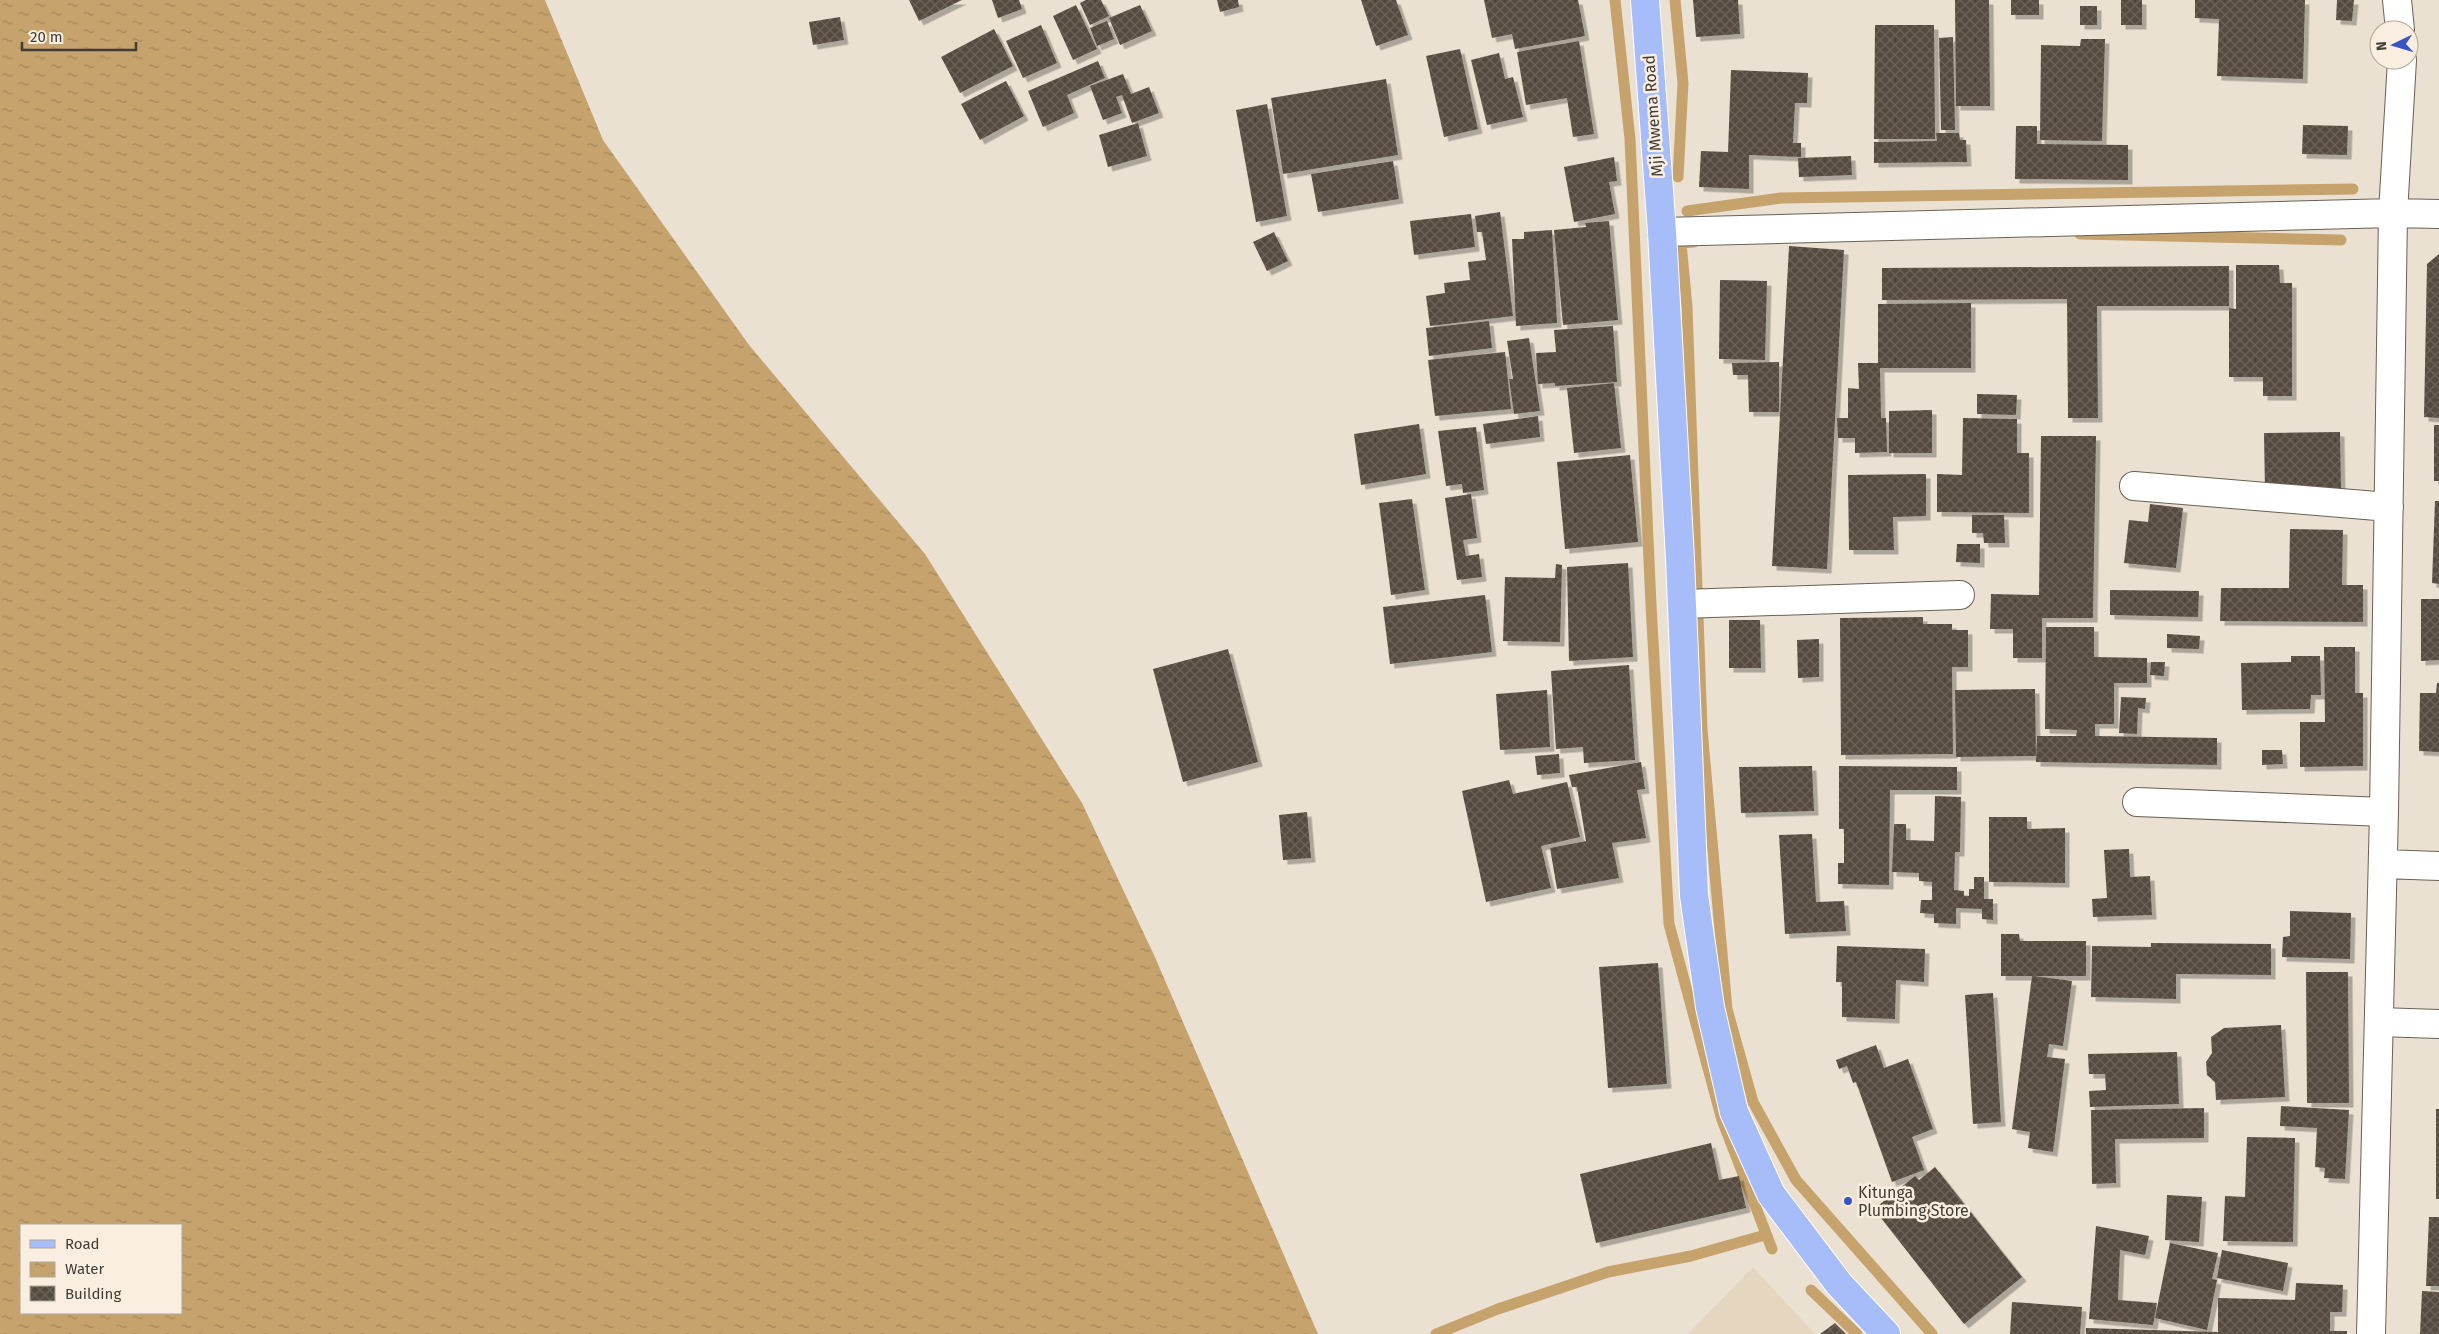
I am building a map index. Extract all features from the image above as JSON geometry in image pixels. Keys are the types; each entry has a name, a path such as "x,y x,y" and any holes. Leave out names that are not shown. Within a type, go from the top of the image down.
{"main road":[{"name":"Mji Mwema Road","path":"1645,0 1662,232 1682,604 1694,895 1710,1007 1734,1112 1771,1194 1839,1284 1886,1334"}],"street":[{"path":"2397,0 2399,20"},
{"path":"2371,1334 2383,864 2393,213 2401,70"},
{"path":"1662,232 2393,213 2439,214"},
{"path":"2134,486 2389,507"},
{"path":"1682,604 1960,595"},
{"path":"2137,802 2384,812"},
{"path":"2383,864 2439,866"},
{"path":"2379,1022 2439,1024"}],"shaded area":[{"path":"1753,1267 1815,1334 1688,1334"}],"water":[{"path":"0,0 545,0 603,140 749,345 925,554 1082,803 1154,955 1318,1334 0,1334"}],"building":[{"path":"909,0 962,0 919,21"},
{"path":"992,0 1019,0 1022,9 998,18"},
{"path":"1086,0 1101,0 1109,16 1090,25 1080,3"},
{"path":"1217,0 1238,0 1239,7 1220,12"},
{"path":"1361,0 1396,0 1408,35 1376,46"},
{"path":"1484,0 1578,0 1585,36 1515,49 1512,34 1492,38"},
{"path":"1693,0 1738,0 1740,34 1696,37"},
{"path":"1955,0 1989,0 1990,106 1956,106"},
{"path":"2011,0 2039,0 2039,15 2011,15"},
{"path":"2121,0 2142,0 2142,25 2121,25"},
{"path":"2195,0 2305,0 2303,79 2217,76 2219,19 2195,18"},
{"path":"2337,0 2354,0 2352,21 2336,20"},
{"path":"1076,5 1097,49 1073,60 1053,16"},
{"path":"1140,5 1152,31 1120,45 1109,18"},
{"path":"2080,6 2097,6 2097,25 2080,25"},
{"path":"840,17 844,40 813,45 809,22"},
{"path":"1107,21 1114,39 1097,46 1090,28"},
{"path":"1041,25 1057,63 1023,78 1006,41"},
{"path":"1875,25 1934,25 1935,139 1874,139"},
{"path":"994,29 1013,66 960,93 941,57"},
{"path":"1953,37 1955,130 1941,130 1939,38"},
{"path":"2081,39 2105,39 2102,141 2040,140 2041,45 2080,46"},
{"path":"1579,41 1594,134 1573,137 1567,98 1526,105 1517,52"},
{"path":"1460,49 1478,129 1444,137 1426,56"},
{"path":"1499,53 1505,79 1513,77 1523,117 1487,125 1471,60"},
{"path":"1098,61 1105,78 1067,95 1074,113 1043,127 1028,91"},
{"path":"1731,70 1808,73 1807,103 1795,103 1793,143 1801,143 1801,157 1749,155 1749,189 1699,187 1701,151 1728,152"},
{"path":"1123,74 1131,94 1149,87 1159,113 1132,123 1122,95 1116,97 1122,113 1103,120 1090,86"},
{"path":"1386,79 1398,155 1283,174 1271,98"},
{"path":"1006,81 1024,116 980,140 961,104"},
{"path":"1267,104 1287,216 1256,222 1236,110"},
{"path":"1138,123 1147,156 1108,167 1099,135"},
{"path":"2303,125 2348,126 2347,155 2302,154"},
{"path":"2016,126 2037,126 2037,144 2128,145 2128,180 2015,179"},
{"path":"1936,133 1959,133 1960,140 1966,140 1967,162 1874,163 1874,142 1937,141"},
{"path":"1851,156 1852,175 1799,177 1798,158"},
{"path":"1614,157 1617,181 1609,182 1615,214 1574,222 1564,167"},
{"path":"1393,161 1399,199 1318,212 1311,174"},
{"path":"1500,212 1513,316 1430,326 1426,296 1445,293 1444,283 1470,280 1468,262 1486,260 1482,232 1477,232 1475,216"},
{"path":"1471,214 1475,247 1414,255 1410,221"},
{"path":"1609,221 1618,320 1563,325 1554,230 1586,227 1585,223"},
{"path":"1552,230 1557,323 1516,326 1512,239 1524,239 1524,232"},
{"path":"1274,232 1288,261 1267,271 1253,242"},
{"path":"1789,246 1844,250 1827,569 1772,566"},
{"path":"2439,254 2439,418 2424,417 2427,264"},
{"path":"2236,265 2279,265 2280,283 2292,283 2292,396 2263,396 2263,377 2229,377 2229,308 2236,309"},
{"path":"2229,266 2229,306 2097,306 2098,418 2068,418 2067,299 1882,300 1882,268"},
{"path":"1720,280 1767,281 1765,360 1719,359"},
{"path":"1971,303 1971,368 1880,368 1881,418 1886,418 1887,452 1855,453 1855,438 1838,438 1837,418 1848,418 1848,388 1859,389 1858,363 1878,363 1878,304"},
{"path":"1489,321 1492,348 1429,356 1426,328"},
{"path":"1613,326 1617,382 1555,386 1555,383 1538,384 1536,353 1556,352 1554,330"},
{"path":"1529,338 1540,411 1514,414 1509,379 1513,379 1507,341"},
{"path":"1505,352 1511,409 1435,416 1428,360"},
{"path":"1779,362 1779,412 1749,412 1748,375 1733,375 1732,363"},
{"path":"1614,383 1621,448 1574,453 1567,388"},
{"path":"1977,394 2017,395 2016,415 1977,414"},
{"path":"1932,410 1932,453 1889,453 1889,411"},
{"path":"1538,416 1540,437 1486,444 1483,424"},
{"path":"1963,418 2017,419 2017,453 2029,453 2029,513 1937,512 1937,474 1962,475"},
{"path":"1419,424 1426,474 1361,485 1354,434"},
{"path":"2434,425 2439,425 2439,481 2434,481"},
{"path":"1476,427 1484,490 1463,493 1462,484 1446,486 1438,431"},
{"path":"2340,432 2341,490 2265,492 2264,433"},
{"path":"2041,436 2096,436 2093,618 2042,618 2042,658 2013,658 2013,629 1990,629 1991,594 2039,595"},
{"path":"1630,455 1638,542 1565,549 1557,462"},
{"path":"1926,474 1926,516 1893,517 1894,550 1849,550 1848,475"},
{"path":"1471,494 1477,538 1463,540 1466,556 1479,554 1482,577 1457,580 1445,498"},
{"path":"1412,499 1425,590 1391,595 1379,503"},
{"path":"2435,501 2439,501 2439,584 2432,583"},
{"path":"2150,504 2183,508 2176,568 2124,563 2129,520 2148,522"},
{"path":"1972,515 2004,515 2005,543 1984,543 1983,533 1972,533"},
{"path":"2290,529 2343,530 2342,585 2363,585 2363,622 2220,621 2221,588 2289,588"},
{"path":"1957,544 1980,544 1980,563 1956,562"},
{"path":"1628,563 1633,657 1569,661 1567,567"},
{"path":"1556,564 1562,565 1560,642 1503,641 1505,577 1555,578"},
{"path":"2110,590 2199,591 2198,617 2110,615"},
{"path":"1485,595 1492,652 1390,664 1383,607"},
{"path":"2421,599 2439,599 2439,660 2421,661"},
{"path":"1923,617 1923,624 1952,624 1952,630 1968,630 1968,667 1952,667 1953,754 1841,755 1840,618"},
{"path":"1729,620 1760,620 1761,668 1729,668"},
{"path":"2046,627 2094,627 2094,657 2147,658 2147,683 2114,683 2114,724 2095,724 2095,736 2217,738 2217,765 2036,762 2037,736 2076,736 2077,730 2045,729"},
{"path":"2167,634 2200,636 2199,649 2167,648"},
{"path":"1819,639 1819,677 1798,678 1797,640"},
{"path":"2324,647 2355,647 2355,693 2363,693 2363,766 2300,767 2300,722 2325,722"},
{"path":"1228,649 1258,762 1183,782 1153,669"},
{"path":"2291,656 2320,656 2321,695 2311,695 2310,709 2242,710 2241,663 2291,662"},
{"path":"2151,662 2165,662 2164,676 2150,675"},
{"path":"1629,665 1635,760 1584,763 1583,747 1556,749 1551,671"},
{"path":"2437,683 2439,683 2439,752 2419,751 2420,693 2436,693"},
{"path":"2035,689 2036,756 1956,757 1955,690"},
{"path":"1547,690 1550,747 1500,750 1496,694"},
{"path":"2121,697 2146,698 2145,709 2138,708 2137,734 2119,733"},
{"path":"2262,750 2282,750 2283,764 2262,765"},
{"path":"1559,754 1560,773 1537,775 1535,756"},
{"path":"1641,762 1645,789 1637,790 1646,838 1612,843 1619,878 1557,889 1550,848 1586,841 1577,787 1572,787 1569,775"},
{"path":"1812,766 1814,811 1741,813 1739,767"},
{"path":"1839,766 1957,767 1957,790 1890,790 1889,885 1838,884 1838,863 1844,863 1844,829 1839,829"},
{"path":"1509,780 1513,794 1567,782 1580,837 1541,846 1551,888 1486,902 1462,791"},
{"path":"1935,796 1961,797 1960,852 1955,852 1954,890 1964,891 1964,896 1969,896 1969,889 1974,889 1974,877 1984,877 1984,899 1993,899 1993,920 1982,919 1982,909 1956,908 1956,924 1934,923 1934,914 1920,913 1921,900 1932,900 1932,882 1919,881 1919,873 1892,872 1894,824 1906,824 1906,840 1934,841"},
{"path":"1307,812 1311,858 1283,860 1279,815"},
{"path":"1989,817 2027,817 2027,829 2065,828 2065,883 1989,882"},
{"path":"1812,834 1816,902 1844,901 1846,931 1785,934 1779,835"},
{"path":"2129,849 2130,877 2150,876 2152,915 2093,917 2092,899 2107,898 2104,850"},
{"path":"2290,911 2351,913 2350,959 2282,957 2283,937 2290,936"},
{"path":"2001,934 2019,934 2020,941 2086,941 2086,976 2034,976 2072,981 2063,1046 2049,1044 2047,1057 2065,1059 2053,1152 2028,1148 2030,1132 2012,1129 2032,976 2001,976"},
{"path":"2151,943 2271,944 2271,975 2176,974 2176,999 2091,997 2092,946 2151,947"},
{"path":"1837,946 1925,949 1924,982 1896,980 1895,1019 1842,1017 1842,982 1836,982"},
{"path":"1658,963 1667,1084 1608,1088 1599,967"},
{"path":"2306,972 2348,972 2349,1103 2307,1103"},
{"path":"1993,993 2001,1122 1973,1124 1965,995"},
{"path":"2281,1025 2285,1097 2216,1100 2215,1082 2207,1075 2206,1062 2212,1053 2211,1037 2224,1028"},
{"path":"1876,1045 1884,1068 1908,1059 1933,1129 1912,1137 1924,1170 1892,1182 1856,1082 1853,1083 1847,1066 1839,1069 1836,1060"},
{"path":"2177,1052 2179,1104 2090,1107 2089,1091 2106,1090 2105,1074 2089,1074 2088,1054"},
{"path":"2281,1106 2349,1110 2345,1179 2324,1178 2325,1168 2315,1167 2317,1128 2280,1126"},
{"path":"2204,1108 2204,1138 2115,1139 2116,1183 2092,1184 2091,1110"},
{"path":"2436,1109 2439,1109 2439,1199 2436,1199"},
{"path":"2247,1137 2295,1138 2293,1242 2223,1241 2225,1196 2245,1197"},
{"path":"1711,1143 1719,1180 1739,1176 1746,1208 1596,1243 1580,1174"},
{"path":"1935,1167 2022,1277 1964,1324 1874,1209 1915,1176 1919,1180"},
{"path":"2167,1195 2202,1197 2199,1242 2165,1240"},
{"path":"2429,1217 2439,1217 2439,1286 2426,1286"},
{"path":"2096,1226 2149,1236 2145,1255 2120,1250 2118,1300 2157,1303 2153,1325 2089,1319"},
{"path":"2170,1243 2218,1253 2212,1279 2217,1280 2207,1330 2155,1318"},
{"path":"2222,1250 2288,1263 2283,1291 2217,1278"},
{"path":"2296,1283 2343,1285 2342,1312 2330,1312 2330,1331 2347,1331 2347,1334 2086,1334 2086,1328 2218,1332 2218,1298 2295,1300"},
{"path":"2422,1291 2439,1292 2439,1334 2420,1334"},
{"path":"2012,1302 2082,1307 2080,1334 2010,1334"},
{"path":"1835,1323 1846,1334 1820,1334"}],"waterway":[{"path":"1615,0 1630,139 1651,605 1669,924 1722,1120 1772,1249"},
{"path":"1675,0 1683,83 1678,177"},
{"path":"1687,211 1781,198 2353,189"},
{"path":"2080,234 2341,240"},
{"path":"1694,242 1681,243 1687,307 1702,729 1727,1009 1753,1102 1796,1180 1932,1334"},
{"path":"1436,1334 1498,1309 1608,1272 1691,1256 1765,1235"},
{"path":"1811,1290 1857,1334"}],"place":[{"name":"Kitunga Plumbing Store","path":"1848,1201"}]}
